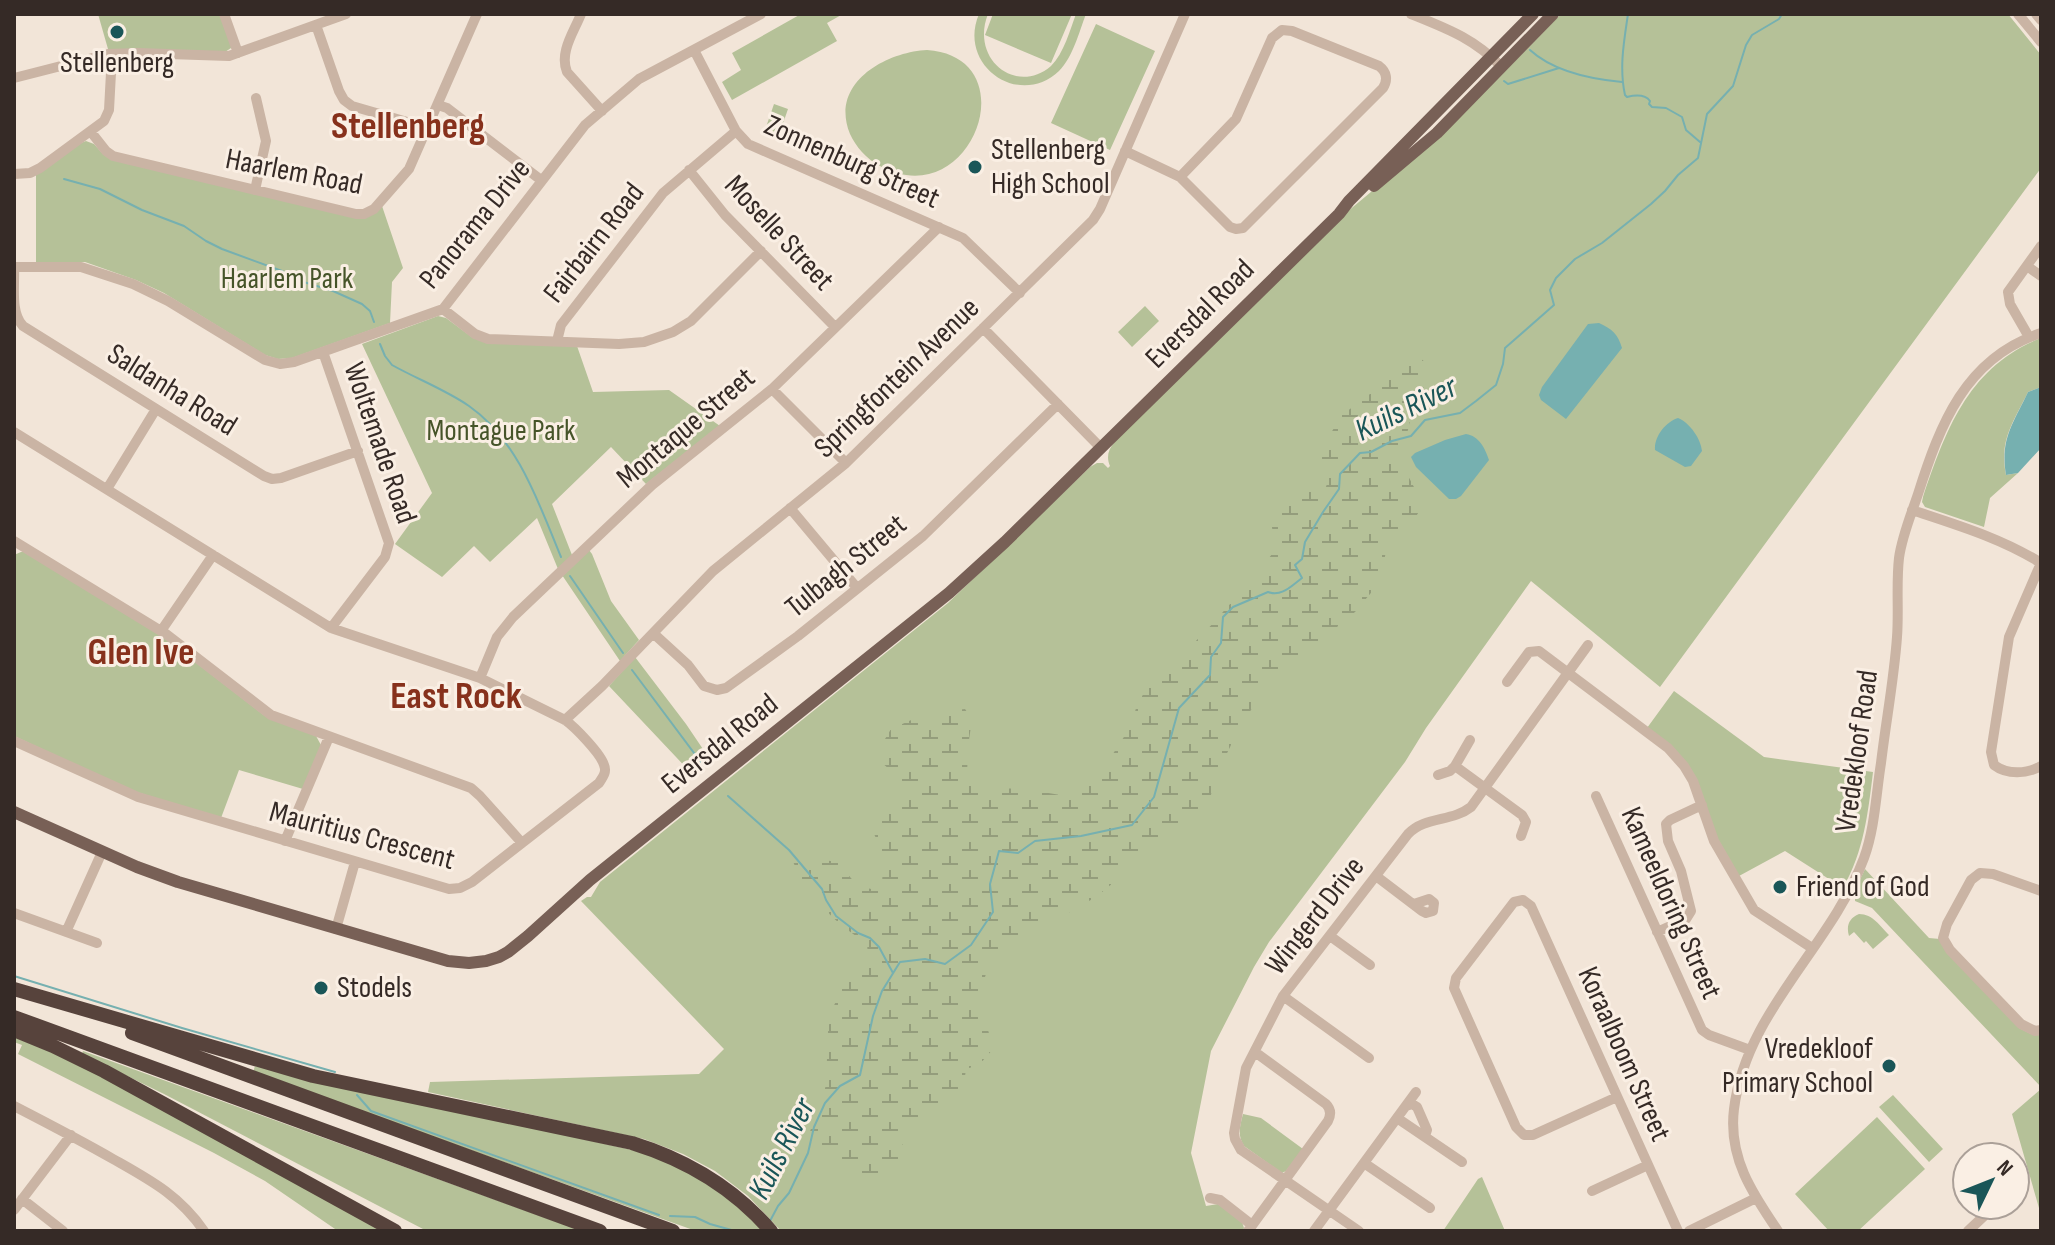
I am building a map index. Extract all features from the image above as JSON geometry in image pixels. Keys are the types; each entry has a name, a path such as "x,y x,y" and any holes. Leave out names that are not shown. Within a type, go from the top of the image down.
{"highway":[{"path":"14,990 313,1076 632,1143 686,1163 722,1185 771,1231"},
{"path":"14,990 673,1231"},
{"path":"14,1017 600,1231"},
{"path":"14,1030 94,1066 395,1231"}],"main road":[{"name":"Eversdal Road","path":"1339,214 1533,14"},
{"name":"Eversdal Road","path":"14,812 160,876 336,929 457,963 499,957 590,880 927,613 1005,542 1339,214 1421,148 1553,14"}],"street":[{"path":"224,14 238,53"},
{"path":"14,78 112,54 229,56 346,14"},
{"name":"Haarlem Road","path":"91,132 113,156 356,214 367,213 407,173 477,14"},
{"path":"581,14 564,63 567,72 602,111"},
{"path":"732,14 737,27"},
{"name":"Panorama Drive","path":"14,267 81,267 133,284 270,362 289,363 323,352 443,309 579,131 639,79 761,14"},
{"name":"Springfontein Avenue","path":"565,720 713,571 846,463 1093,220 1185,14"},
{"path":"1411,14 1438,19 1482,48 1502,67"},
{"path":"2018,14 2041,42"},
{"path":"2036,14 2041,20"},
{"path":"316,25 344,100 356,108 428,128"},
{"path":"1125,151 1180,177 1230,227 1243,228 1383,88 1386,80 1384,71 1379,66 1292,31 1278,31 1236,119 1180,177"},
{"name":"Zonnenburg Street","path":"694,50 736,131 753,147 968,241 1020,293"},
{"path":"14,174 30,173 40,168 104,121 109,110 112,54"},
{"path":"255,190 266,141 256,98"},
{"path":"438,105 447,108 541,180"},
{"name":"Fairbairn Road","path":"443,309 484,338 557,341 561,325 663,193 736,131"},
{"name":"Moselle Street","path":"689,170 725,215 835,327"},
{"name":"Montaque Street","path":"480,678 497,637 513,617 652,485 772,389 939,227"},
{"path":"2029,337 2008,297 2010,288 2041,246"},
{"path":"557,341 631,344 673,332 695,318 761,251"},
{"path":"2027,266 2041,276"},
{"name":"Saldanha Road","path":"14,267 15,312 23,326 264,476 281,478 358,451"},
{"path":"983,328 1100,447"},
{"name":"Vredekloof Road","path":"1778,1231 1756,1198 1736,1156 1733,1128 1736,1094 1748,1051 1854,881 1869,842 1897,638 1900,554 1930,457 1946,420 1971,380 1994,357 2041,333"},
{"name":"Woltemade Road","path":"323,352 389,547 385,557 331,628"},
{"path":"772,389 846,463"},
{"name":"Tulbagh Street","path":"653,633 688,665 701,683 711,689 723,690 798,636 923,536 1058,404"},
{"path":"107,489 156,409"},
{"name":"Mauritius Crescent","path":"14,432 331,628 480,678 565,720 577,730 603,762 605,769 599,783 472,882 455,889 138,797 14,741"},
{"path":"790,508 857,588"},
{"path":"1912,510 1989,536 2041,563 2009,637 1991,752 1994,765 2006,771 2020,772 2041,766"},
{"path":"15,543 161,631 265,712 471,788 522,843"},
{"path":"161,631 213,555"},
{"name":"Wingerd Drive","path":"1359,1231 1241,1150 1234,1133 1246,1068 1283,996 1413,829 1423,823 1465,812 1471,807 1588,645"},
{"path":"1507,682 1527,654 1534,650 1541,652 1668,748 1689,773 1714,841 1754,910 1812,948"},
{"path":"285,841 329,737"},
{"path":"1438,775 1455,766 1470,740"},
{"path":"1455,766 1522,815 1526,822 1521,836"},
{"name":"Kameeldoring Street","path":"1596,796 1704,1032 1748,1051"},
{"path":"1657,932 1686,919 1691,913 1681,871 1668,841 1666,824 1702,805"},
{"path":"66,932 102,852"},
{"path":"336,929 355,862"},
{"path":"2041,891 1986,872 1975,875 1947,924 1943,938 1950,950 2021,1024 2035,1031 2041,1030"},
{"path":"1376,876 1414,904"},
{"name":"Koraalboom Street","path":"1617,1097 1533,1135 1524,1135 1516,1127 1454,985 1509,906 1517,900 1531,906 1678,1231"},
{"path":"14,913 97,943"},
{"path":"1330,936 1370,965"},
{"path":"1283,996 1369,1058"},
{"path":"1210,1198 1220,1200 1250,1228 1328,1121 1330,1111 1326,1104 1255,1052"},
{"path":"1314,1231 1416,1092"},
{"path":"1406,1106 1412,1104 1417,1107 1427,1130 1421,1134"},
{"path":"14,1106 169,1192 204,1231"},
{"path":"1397,1118 1462,1162"},
{"path":"14,1210 71,1135"},
{"path":"1364,1163 1430,1208"},
{"path":"1592,1191 1648,1165"},
{"path":"1689,1231 1756,1198"},
{"path":"22,1199 63,1231"}],"green space":[{"path":"98,14 220,14 231,48 225,52 108,49"},
{"path":"801,14 843,14 827,23 837,41 732,100 722,82 741,70 732,53"},
{"path":"979,14 988,14 984,30 985,45 991,58 1011,75 1024,77 1038,74 1056,61 1076,14 1086,14 1064,65 1043,82 1027,85 1010,83 996,76 984,64 974,33"},
{"path":"993,14 1072,14 1051,63 985,35"},
{"path":"1561,14 2008,14 2041,55 2041,168 1660,687 1531,581 1405,762 1269,942 1211,1051 1191,1153 1206,1206 1218,1204 1242,1222 1243,1231 781,1231 748,1196 715,1171 683,1154 644,1139 428,1092 430,1082 699,1074 724,1049 581,901 591,897 600,882 948,603 1090,467 1103,463 1108,468 1109,450 1127,429 1341,217 1456,121"},
{"path":"1096,24 1155,51 1110,150 1051,123"},
{"path":"927,50 958,59 976,78 981,103 976,130 962,154 939,170 911,176 878,165 858,148 850,134 846,116 847,100 854,86 879,64 911,52"},
{"path":"774,104 788,109 779,135 765,130"},
{"name":"Haarlem Park","path":"86,141 94,144 103,154 356,218 382,206 403,268 392,282 390,323 292,358 278,359 265,355 164,293 136,280 85,262 36,262 36,175"},
{"path":"1145,306 1159,321 1132,347 1118,332"},
{"name":"Montague Park","path":"438,316 446,318 473,338 577,346 593,392 669,390 720,426 646,484 611,447 552,504 572,555 558,569 537,518 490,562 474,546 442,577 395,544 432,493 362,344"},
{"path":"2041,338 2041,387 2028,392 2013,423 2004,452 2006,475 2018,473 1990,498 1984,527 1925,507 1922,502 1941,447 1964,402 1995,365"},
{"path":"1411,351 1430,366 1426,384 1414,400 1408,430 1397,455 1421,508 1414,520 1388,541 1380,582 1355,612 1290,666 1268,680 1215,778 1209,803 1184,830 1096,897 1029,930 990,962 979,995 993,1049 979,1065 966,1069 962,1098 935,1119 909,1126 897,1138 912,1156 875,1180 812,1144 807,1139 826,1084 831,1012 848,975 868,957 867,943 842,926 820,904 801,878 789,850 811,858 837,862 857,885 871,889 882,882 884,856 870,825 899,801 898,777 881,762 882,744 891,729 927,713 965,709 972,719 967,776 993,788 1025,789 1072,797 1098,777 1131,726 1138,701 1205,632 1278,546 1272,528 1272,514 1297,490 1324,492 1327,484 1318,469 1326,441 1342,415 1386,382"},
{"path":"589,550 611,601 639,640 620,661 562,575"},
{"path":"27,552 163,637 265,716 316,736 321,745 303,789 239,770 221,818 130,790 14,736 14,555"},
{"path":"635,657 711,761 693,775 609,686"},
{"path":"1674,691 1764,757 1873,772 1860,846 1843,888 1785,851 1739,876 1716,836 1699,785 1647,728"},
{"path":"1865,869 1929,938 1940,939 2019,1028 2031,1034 2040,1033 2041,1087 1872,908 1855,901 1855,890"},
{"path":"1859,914 1872,918 1889,935 1873,949 1854,932 1849,936 1849,923"},
{"path":"14,1036 74,1062 386,1231 338,1231 265,1181 18,1054 22,1045 14,1042"},
{"path":"83,1051 582,1231 423,1231 82,1054"},
{"path":"255,1066 641,1152 667,1161 721,1190 765,1231 696,1231 253,1072"},
{"path":"2041,1089 2041,1215 2031,1180 2031,1141 2020,1141 2012,1114"},
{"path":"1893,1095 1943,1149 1929,1162 1879,1107"},
{"path":"1243,1114 1261,1118 1303,1149 1286,1171 1282,1173 1244,1146 1240,1134"},
{"path":"1877,1117 1925,1169 1858,1231 1829,1231 1795,1194"},
{"path":"1482,1177 1505,1231 1443,1231 1478,1179"}],"water":[{"path":"1599,323 1614,332 1622,348 1566,419 1541,400 1539,395 1588,324"},
{"path":"2041,387 2041,448 2018,473 2006,475 2005,451 2009,432 2028,392"},
{"path":"1678,418 1691,427 1701,446 1702,451 1691,466 1685,467 1655,450 1662,430"},
{"path":"1466,434 1481,443 1489,460 1461,496 1449,499 1416,467 1411,457 1445,440"}],"waterway":[{"path":"1628,14 1622,65 1625,95 1645,97 1652,107 1666,108 1682,117 1686,130 1700,142"},
{"name":"Kuils River","path":"770,1221 789,1193 808,1153 814,1127 825,1103 840,1086 860,1075 873,1016 882,991 900,962 925,959 945,964 971,945 993,912 990,884 999,851 1018,853 1035,841 1081,836 1132,825 1154,797 1179,708 1210,675 1211,657 1221,643 1223,617 1233,607 1268,592 1282,592 1302,578 1295,565 1302,559 1305,542 1339,489 1340,474 1360,453 1371,452 1392,441 1411,436 1425,420 1460,413 1496,385 1505,348 1554,305 1550,290 1556,278 1575,259 1602,243 1651,204 1698,158 1707,114 1733,86 1746,45 1752,35 1782,14"},
{"path":"1530,50 1550,64 1573,73 1622,82"},
{"path":"1504,81 1508,84 1559,68"},
{"path":"64,179 100,189 184,226 222,249 362,304 370,311 374,322"},
{"path":"380,344 392,365 469,406 501,436 525,474 561,557"},
{"path":"570,576 623,653"},
{"path":"632,670 703,765"},
{"path":"728,796 789,850 822,889 836,916 870,938 879,947 893,973"},
{"path":"14,976 335,1072"},
{"path":"357,1095 371,1111 659,1215"},
{"path":"670,1216 695,1217 735,1231"}],"place":[{"name":"Stellenberg","path":"117,32"},
{"name":"Stellenberg High School","path":"975,167"},
{"name":"Friend of God","path":"1780,887"},
{"name":"Stodels","path":"321,988"},
{"name":"Vredekloof Primary School","path":"1889,1066"}],"district":[{"name":"Stellenberg","path":"408,126"},
{"name":"Glen Ive","path":"141,652"},
{"name":"East Rock","path":"456,696"}]}
